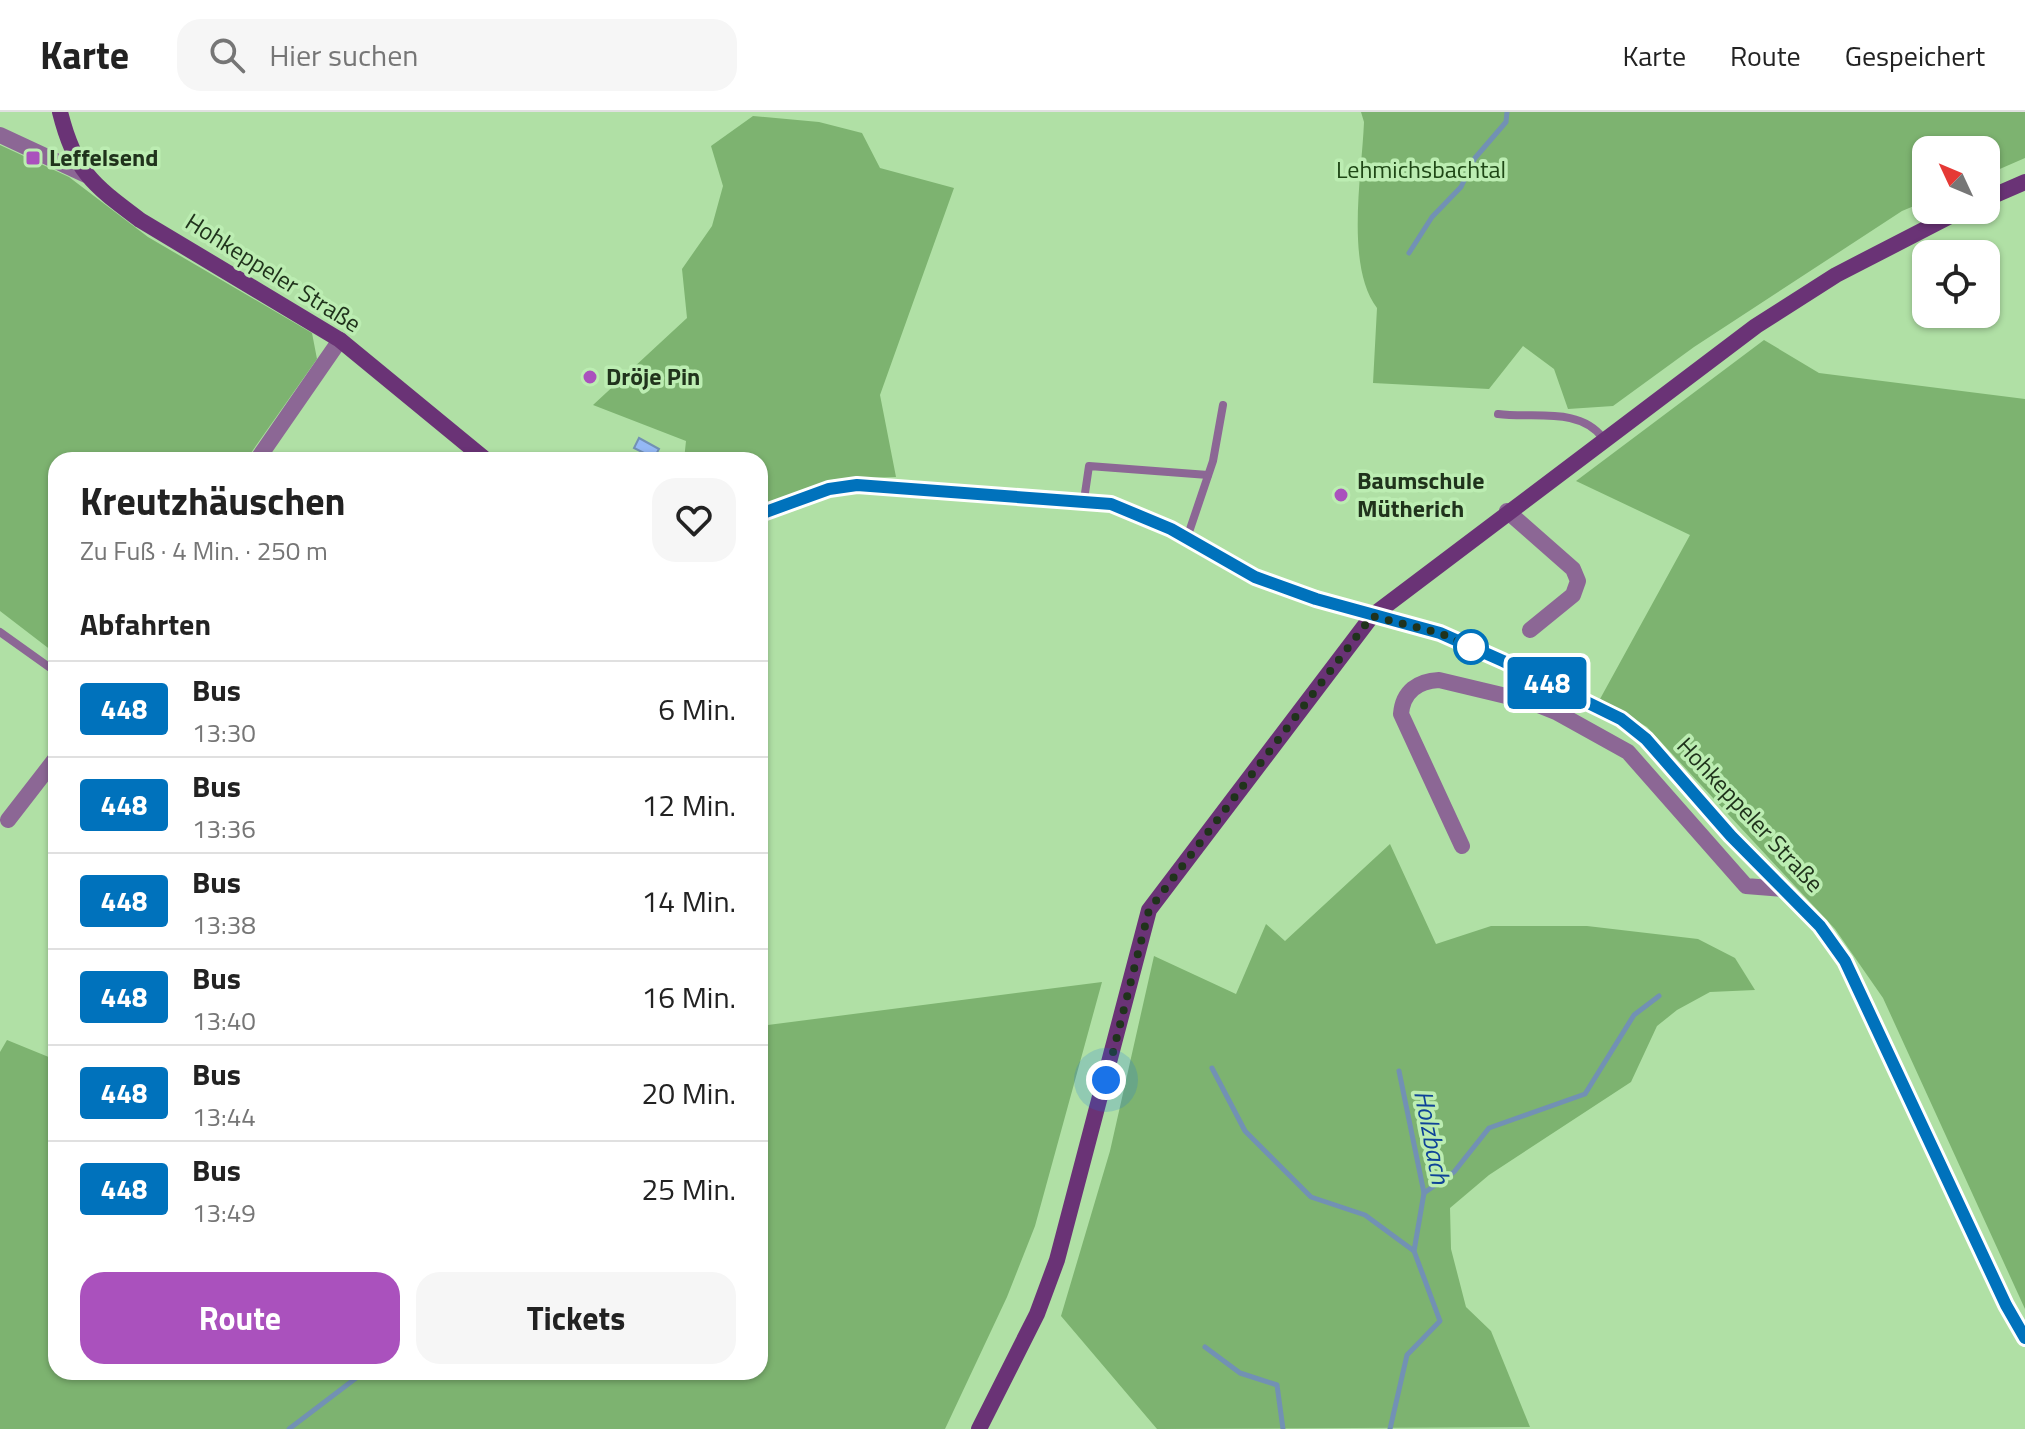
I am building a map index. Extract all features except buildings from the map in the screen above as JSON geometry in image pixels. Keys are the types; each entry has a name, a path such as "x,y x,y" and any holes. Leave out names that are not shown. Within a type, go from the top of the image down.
{"street":[{"name":"Hohkeppeler Straße","path":"60,112 69,149 86,175 140,220 340,340 476,452"},
{"path":"0,135 86,175"},
{"path":"2000,193 2025,182"},
{"path":"979,1429 1037,1314 1057,1260 1149,910 1372,616 1603,438 1756,326 1836,275 1935,224"},
{"path":"263,452 340,340"},
{"name":"Hohkeppeler Straße","path":"768,511 829,489 857,485 1084,500 1135,512 1255,577 1372,616 1440,633 1621,719 1667,760 1731,836 1833,943 1860,987 1999,1291 2025,1338"},
{"path":"1507,511 1573,569 1578,581 1573,595 1530,630"},
{"path":"1462,846 1401,714 1408,693 1426,681 1439,680 1531,702 1556,712 1628,752 1746,886 1784,889"},
{"path":"8,820 48,768"}],"lane":[{"path":"1187,538 1208,475 1223,405"},
{"path":"1498,414 1522,418 1547,414 1574,420 1596,428 1603,438"},
{"path":"1084,500 1089,466 1208,475"},
{"path":"0,632 48,666"}],"green space":[{"name":"Lehmichsbachtal","path":"1361,112 2025,112 2025,158 2000,169 2000,136 1912,136 1912,207 1694,347 1613,406 1568,409 1554,369 1523,346 1489,389 1373,383 1377,308 1367,290 1358,244 1364,122"},
{"path":"753,116 819,122 862,133 880,168 954,188 880,395 896,477 835,479 768,503 768,452 685,452 686,441 593,405 687,318 682,269 712,226 723,186 711,146"},
{"path":"0,145 69,177 148,237 312,333 317,359 252,452 48,452 48,648 0,611"},
{"path":"1764,340 1819,373 2025,399 2025,1309 1883,998 1835,929 1647,727 1600,699 1690,535 1576,481"},
{"path":"1390,844 1436,944 1491,926 1587,926 1698,939 1735,958 1755,990 1710,992 1677,1010 1657,1026 1631,1082 1489,1175 1450,1208 1451,1249 1466,1307 1491,1331 1530,1427 1157,1429 1061,1316 1110,1151 1154,956 1236,994 1266,924 1285,941"},
{"path":"1102,982 1035,1226 1007,1297 945,1429 0,1429 0,1052 7,1040 48,1057 48,1380 768,1380 768,1025"}],"water":[{"path":"639,438 659,449 657,452 642,452 634,448"}],"waterway":[{"path":"1409,253 1432,217 1461,187 1475,158 1506,122 1507,112"},
{"path":"1424,1193 1454,1172 1489,1128 1585,1094 1634,1015 1659,996"},
{"path":"1212,1068 1245,1131 1311,1197 1365,1215 1414,1251"},
{"name":"Holzbach","path":"1390,1429 1407,1355 1440,1321 1414,1251 1424,1193 1399,1071"},
{"path":"1205,1347 1240,1373 1277,1385 1283,1429"},
{"path":"289,1429 353,1380"}],"bus line":[{"name":"448","path":"768,511 829,489 857,485 1111,504 1171,529 1255,577 1372,616 1440,633 1621,719 1667,760 1731,836 1820,926 1845,961 1860,987 2006,1305 2025,1338"}],"place":[{"name":"Leffelsend","path":"33,158"},
{"name":"Dröje Pin","path":"590,377"},
{"name":"Baumschule Mütherich","path":"1341,495"}],"route":[{"path":"1106,1080 1149,910 1372,616 1440,633 1471,647"}]}
